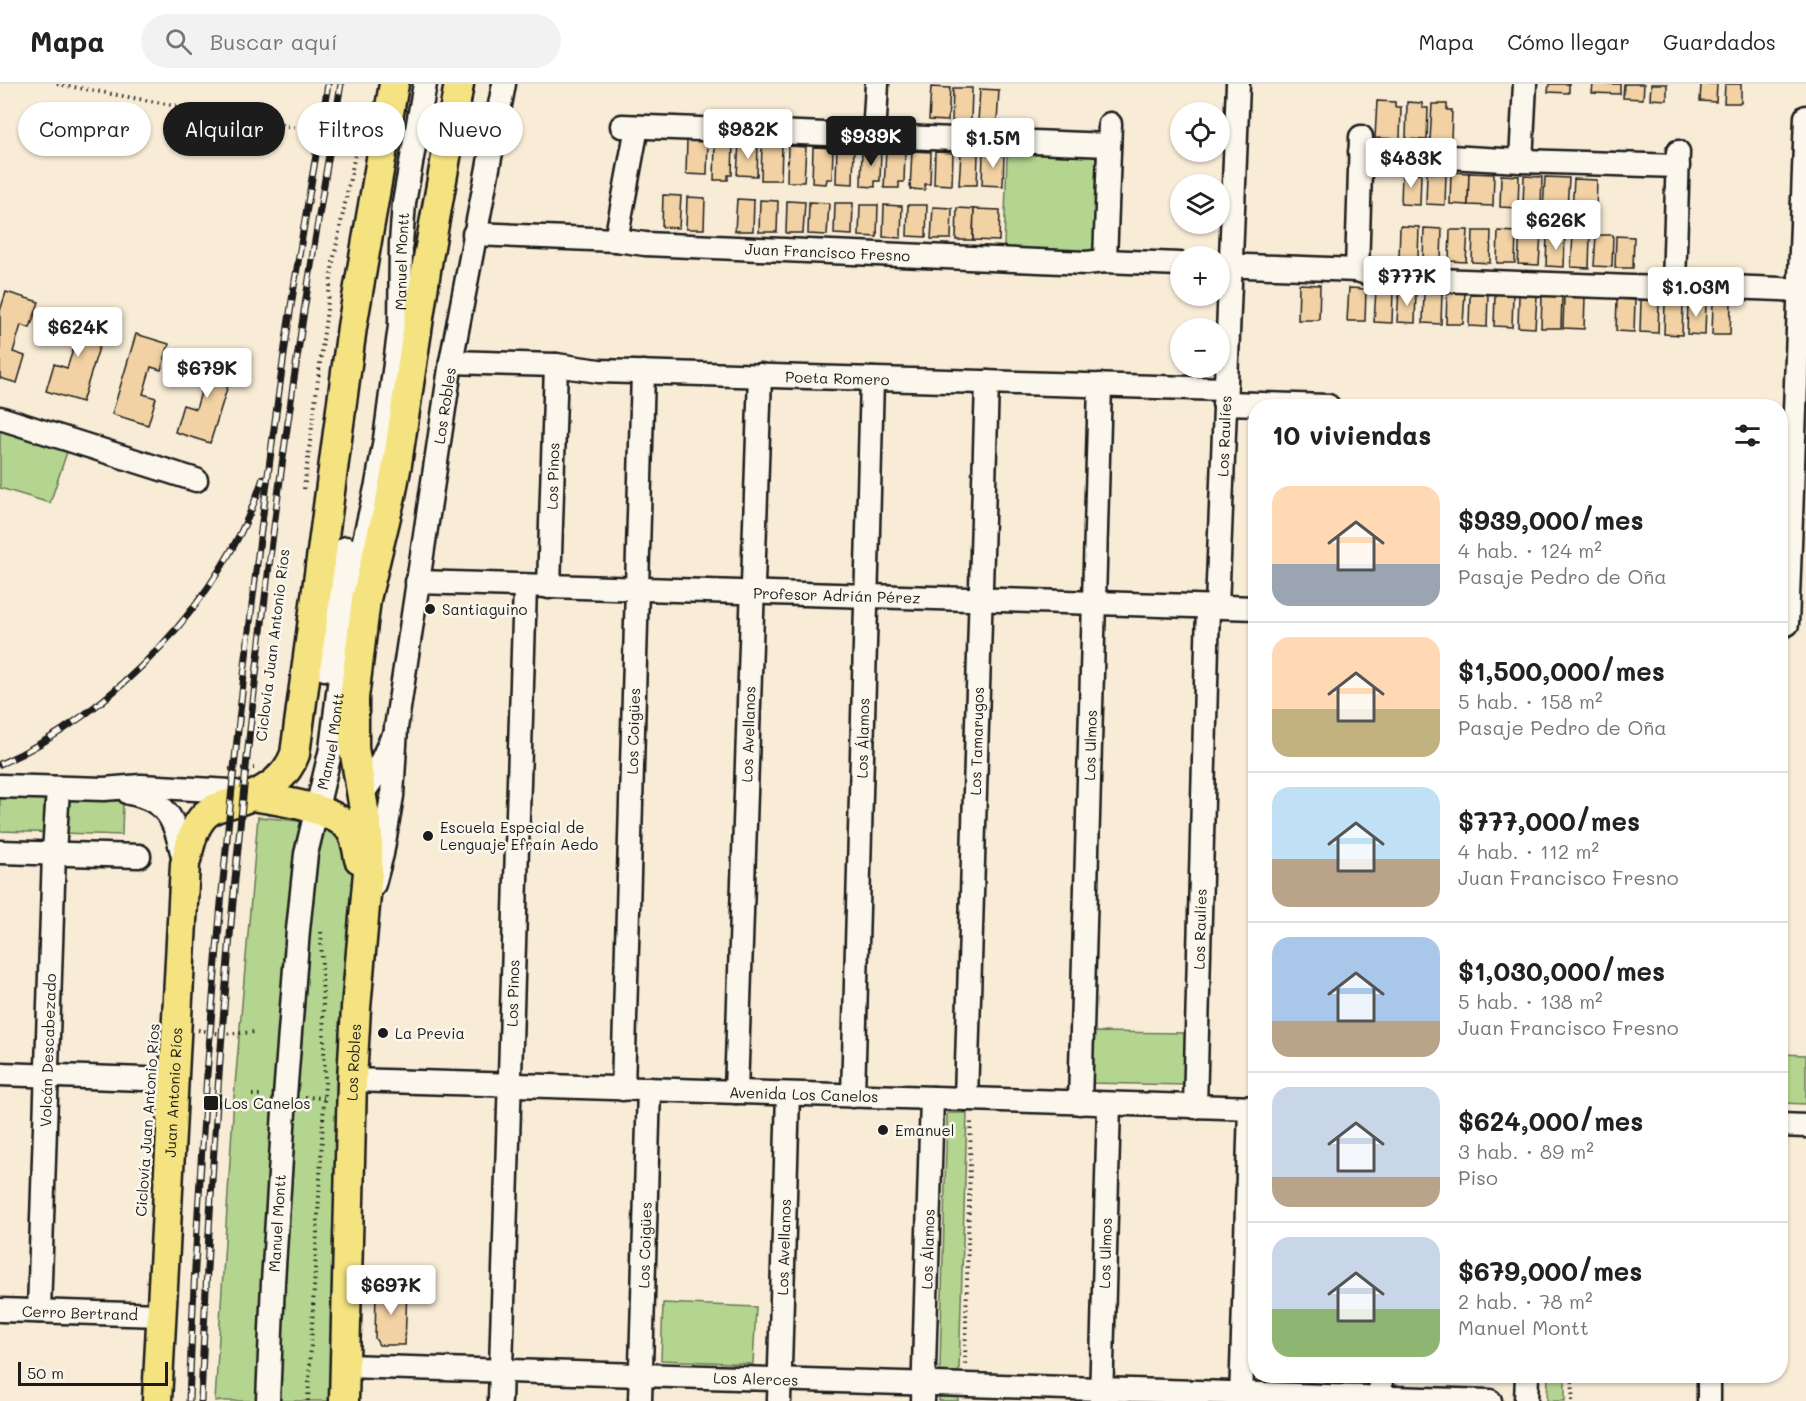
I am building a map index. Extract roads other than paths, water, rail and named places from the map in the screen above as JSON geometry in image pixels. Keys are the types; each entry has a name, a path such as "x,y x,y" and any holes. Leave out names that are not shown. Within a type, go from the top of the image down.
{"main road":[{"name":"Manuel Montt","path":"240,799 267,789 292,763 295,754 345,374 395,84"},
{"name":"Manuel Montt","path":"364,918 368,872 368,834 357,769 353,725 360,635 397,464 427,264 459,84"},
{"path":"240,799 310,808 341,807 361,796"},
{"name":"Juan Antonio Ríos","path":"157,1401 186,864 192,836 199,823 210,811 240,799"},
{"path":"310,808 342,822 354,835 359,860 364,918"},
{"name":"Los Robles","path":"344,1401 352,1080 364,918"}],"street":[{"name":"Manuel Montt","path":"268,1401 273,1282 297,930 332,605 364,482 383,354 387,313 390,208 398,135 395,84"},
{"name":"Manuel Montt","path":"255,1401 272,1096 294,854 331,749 349,605 385,439 400,326 404,203 424,84"},
{"name":"Los Robles","path":"364,918 384,842 392,796 396,728 451,362 504,84"},
{"path":"874,136 877,84"},
{"name":"Los Raulíes","path":"1226,246 1238,84"},
{"path":"1521,161 1525,84"},
{"path":"1791,624 1793,421 1802,290 1806,117"},
{"path":"616,240 629,127 874,136 1109,134 1105,261"},
{"path":"1357,270 1360,145 1521,161 1678,159 1674,285"},
{"name":"Juan Francisco Fresno","path":"474,234 616,240 657,245 1074,263 1105,261 1170,264"},
{"path":"1230,265 1357,270 1382,278 1659,288 1674,285 1802,290"},
{"name":"Los Raulíes","path":"1195,1107 1213,607 1224,396 1225,306"},
{"name":"Poeta Romero","path":"451,362 556,365 599,371 1100,385 1255,399"},
{"name":"Los Pinos","path":"549,587 556,365"},
{"name":"Los Coigües","path":"623,1089 643,372"},
{"name":"Los Avellanos","path":"736,1092 760,375"},
{"name":"Los Álamos","path":"853,1096 872,379"},
{"name":"Los Tamarugos","path":"966,1099 987,382"},
{"name":"Los Ulmos","path":"1080,1103 1100,385"},
{"path":"0,418 196,480"},
{"name":"Profesor Adrián Pérez","path":"417,582 1248,608"},
{"name":"Los Pinos","path":"500,1401 525,586"},
{"name":"Los Robles","path":"361,796 374,777 396,728"},
{"path":"0,786 104,789 141,786 231,791 240,799"},
{"name":"Volcán Descabezado","path":"39,1311 58,789"},
{"path":"104,789 151,799 163,808 176,827 186,864"},
{"path":"0,852 139,856"},
{"path":"0,1074 173,1080"},
{"name":"Avenida Los Canelos","path":"352,1080 1248,1108"},
{"name":"Los Coigües","path":"640,1401 649,1089"},
{"name":"Los Avellanos","path":"779,1390 788,1094"},
{"name":"Los Álamos","path":"923,1392 932,1098"},
{"name":"Los Ulmos","path":"1101,1395 1109,1104"},
{"path":"1788,1125 1806,1126"},
{"path":"1241,1397 1248,1228"},
{"name":"Cerro Bertrand","path":"0,1310 160,1315"},
{"name":"Los Alerces","path":"345,1366 641,1374 779,1390 923,1392 965,1384 1101,1395 1241,1397 1380,1391 1490,1401"},
{"path":"1526,1401 1527,1383"},
{"path":"1709,1401 1710,1383"}],"railway":[{"path":"189,1401 212,1002 237,737 286,340 328,84"},
{"path":"201,1401 219,1070 249,740 289,411 341,84"},
{"path":"0,764 42,742 84,715 123,683 160,647 193,608 222,566 245,523 263,478"}],"place":[{"name":"Santiaguino","path":"430,609"},
{"name":"Escuela Especial de Lenguaje Efraín Aedo","path":"428,836"},
{"name":"La Previa","path":"383,1033"},
{"name":"Los Canelos","path":"211,1103"},
{"name":"Emanuel","path":"883,1130"}]}
